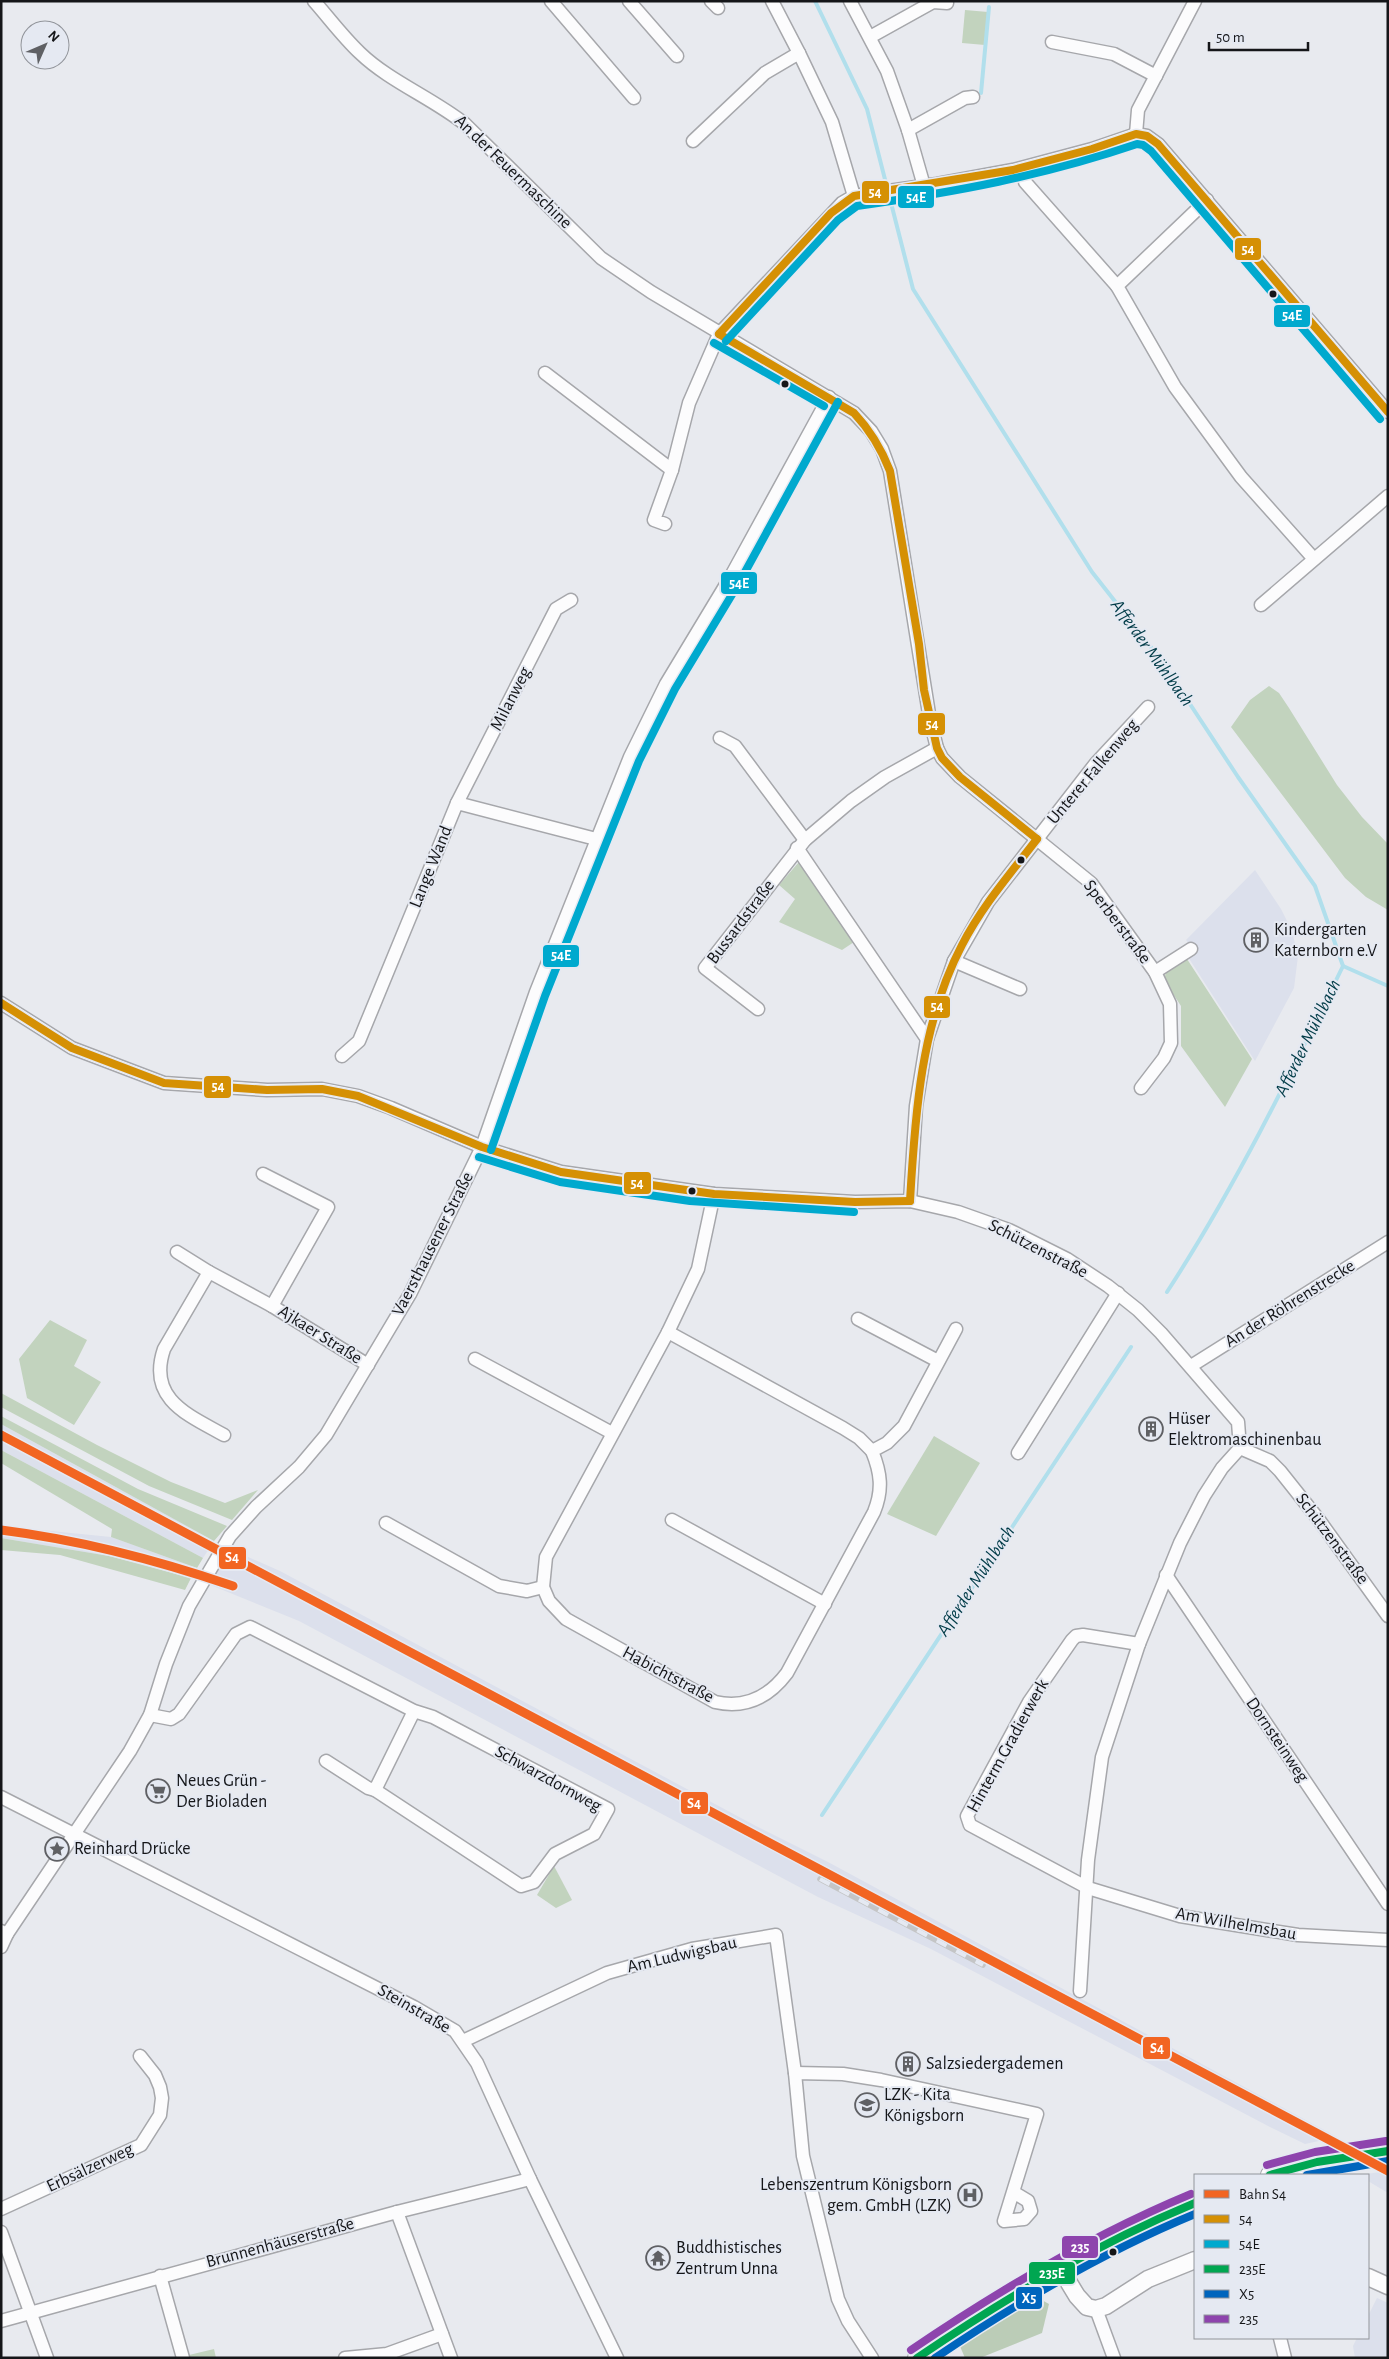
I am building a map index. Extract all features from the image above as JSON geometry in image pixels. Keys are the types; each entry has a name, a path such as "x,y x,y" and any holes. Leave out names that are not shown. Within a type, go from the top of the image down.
{"main road":[{"path":"1274,2174 1317,2162 1388,2151"},
{"path":"916,2358 986,2311 1060,2268 1110,2242 1194,2203"}],"street":[{"name":"An der Feuermaschine","path":"314,1 360,53 379,68 442,106 465,124 601,258 651,292 719,334 829,397"},
{"path":"551,1 634,98"},
{"path":"629,1 677,56"},
{"path":"772,1 800,53 832,122 854,196"},
{"path":"850,1 887,72 908,130 924,186"},
{"path":"1136,134 1138,110 1195,1"},
{"path":"870,37 933,2 947,3"},
{"path":"1052,42 1114,54 1156,76"},
{"path":"692,141 765,73 800,53"},
{"path":"908,130 965,98 973,97"},
{"path":"665,524 654,520 672,470 689,403 719,334 842,202 854,196 876,194 1012,170 1092,149 1136,134 1147,136 1158,144 1388,412"},
{"path":"1025,182 1117,286 1175,387 1241,477 1314,559"},
{"path":"1117,286 1206,200"},
{"path":"545,373 672,470"},
{"name":"Sperberstraße","path":"829,397 854,413 871,431 882,449 890,471 916,624 924,690 937,748 942,758 960,777 1091,883 1155,972 1170,1004 1171,1043 1164,1058 1141,1088"},
{"name":"Vaersthausener Straße","path":"1,1947 4,1933 75,1835 130,1751 150,1715 181,1624 197,1589 235,1531 256,1507 299,1467 326,1434 410,1294 482,1147 536,992 630,757 658,700 730,578 829,397"},
{"path":"1261,605 1388,496"},
{"name":"Milanweg","path":"457,803 556,609 570,600"},
{"name":"Unterer Falkenweg","path":"910,1201 916,1106 927,1039 954,961 988,902 1096,763 1148,707"},
{"path":"720,738 735,746 927,1039"},
{"name":"Bussardstraße","path":"758,1009 705,968 801,844 850,801 885,777 937,748"},
{"name":"Lange Wand","path":"342,1056 359,1041 457,803 596,839"},
{"name":"Sperberstraße","path":"1155,972 1191,949"},
{"path":"954,961 1020,989"},
{"name":"Schützenstraße","path":"1,1003 72,1048 164,1083 267,1090 322,1089 358,1096 482,1147 561,1172 714,1194 855,1202 910,1201 958,1212 1009,1230 1067,1259 1118,1293 1158,1330 1238,1422 1240,1448 1270,1460 1280,1471 1320,1520 1388,1616"},
{"name":"Ajkaer Straße","path":"263,1174 328,1207 272,1306"},
{"path":"386,1523 500,1586 527,1591 543,1587 543,1568 550,1546 668,1332 698,1269 714,1194"},
{"name":"An der Röhrenstrecke","path":"1191,1366 1388,1242"},
{"name":"Ajkaer Straße","path":"178,1252 209,1272 272,1306 368,1365"},
{"path":"209,1272 164,1349 159,1364 161,1380 169,1399 180,1410 224,1435"},
{"path":"1018,1452 1118,1293"},
{"path":"858,1318 938,1361"},
{"path":"872,1451 887,1443 904,1426 956,1329"},
{"name":"Habichtstraße","path":"543,1587 552,1606 566,1619 715,1702 729,1705 758,1699 779,1684 787,1673 879,1500 881,1476 872,1451 859,1438 668,1332"},
{"path":"476,1359 612,1433"},
{"path":"1080,1991 1088,1888 1088,1860 1102,1757 1138,1644 1166,1575 1204,1496 1222,1468 1240,1448"},
{"path":"672,1520 825,1604"},
{"name":"Dornsteinweg","path":"1166,1575 1388,1904"},
{"name":"Schwarzdornweg","path":"150,1715 172,1718 179,1714 236,1634 250,1627 414,1711 433,1717 608,1809 594,1834 555,1854 534,1882 520,1886 375,1790 368,1788 326,1761"},
{"name":"Hinterm Gradierwerk","path":"1088,1888 970,1825 967,1816 1029,1702 1072,1640 1076,1636 1083,1635 1138,1644"},
{"path":"375,1790 414,1711"},
{"path":"1,1797 75,1835"},
{"name":"Steinstraße","path":"75,1835 414,2007 454,2031 477,2063 530,2179 617,2358"},
{"name":"Am Wilhelmsbau","path":"1088,1888 1180,1916 1240,1927 1298,1935 1388,1940"},
{"name":"Am Ludwigsbau","path":"463,2041 607,1973 692,1949 776,1935 795,2074"},
{"name":"Erbsälzerweg","path":"1,2209 141,2145 160,2115 162,2098 160,2087 154,2075 140,2056"},
{"path":"872,2358 848,2321 836,2289 804,2156 795,2074 843,2074 871,2078 1037,2114 1013,2192"},
{"name":"Brunnenhäuserstraße","path":"1,2321 397,2212 530,2179"},
{"path":"397,2212 451,2358"},
{"path":"1,2232 47,2358"},
{"path":"1060,2268 1077,2296 1087,2307 1096,2309 1106,2306 1148,2279 1194,2260"},
{"path":"160,2276 183,2358"},
{"path":"1369,2277 1388,2286"},
{"path":"1096,2309 1114,2358"},
{"path":"345,2358 387,2354 442,2334"},
{"path":"1280,2339 1285,2358"}],"shaded area":[{"path":"1255,870 1281,909 1292,931 1298,956 1294,988 1255,1061 1188,957 1194,950 1186,940"},
{"path":"1,1424 214,1541 203,1558 1,1450"},
{"path":"1,1526 111,1537 197,1568 191,1578 109,1556 1,1538"},
{"path":"230,1549 280,1571 756,1826 828,1862 1337,2137 1305,2144 1270,2127 931,1949 818,1897 299,1621 208,1584"},
{"path":"1388,2171 1388,2193 1369,2182 1369,2174 1366,2174"},
{"path":"1377,2298 1388,2303 1388,2358 1355,2358 1353,2346 1356,2339 1369,2339 1369,2314"}],"green space":[{"path":"965,10 988,12 985,45 962,43"},
{"path":"1269,686 1279,693 1337,785 1362,817 1388,844 1388,910 1366,897 1345,878 1231,727 1250,700"},
{"path":"799,862 854,942 842,950 779,922 795,899 779,885"},
{"path":"1187,959 1252,1059 1225,1107 1181,1046 1181,1006 1164,980 1166,972"},
{"path":"50,1320 87,1340 74,1366 101,1382 74,1425 27,1398 19,1359"},
{"path":"1,1393 97,1445 171,1482 225,1503 258,1490 232,1520 149,1486 1,1407"},
{"path":"1,1416 138,1489 227,1526 214,1541 1,1424"},
{"path":"934,1436 980,1463 936,1536 887,1514"},
{"path":"1,1450 203,1558 197,1568 111,1537 112,1529 1,1463"},
{"path":"1,1538 109,1556 191,1578 185,1590 60,1555 1,1550"},
{"path":"554,1866 572,1900 556,1908 537,1895"},
{"path":"1040,2299 1049,2304 1042,2333 980,2358 965,2358 959,2344 1010,2310"},
{"path":"214,2349 216,2358 189,2358 189,2355"}],"waterway":[{"name":"Afferder Mühlbach","path":"815,1 867,109 913,289 1092,572 1161,660 1238,777 1315,886 1343,966 1238,1173 1167,1292"},
{"path":"981,93 989,7"},
{"path":"1343,966 1388,986"},
{"name":"Afferder Mühlbach","path":"822,1815 1131,1347"}],"railway":[{"path":"820,1879 983,1965"}],"rail line":[{"name":"S4","path":"1,1435 1388,2171"},
{"name":"S4","path":"1,1530 90,1545 176,1568 233,1586"}],"transit line":[{"name":"54","path":"719,334 831,213 854,196 1013,170 1092,149 1136,134 1147,136 1158,144 1388,412"},
{"name":"54E","path":"726,341 838,220 857,206 998,182 1067,165 1137,144 1143,145 1151,151 1380,419"},
{"name":"54","path":"719,334 854,413 875,440 890,471 919,644 924,690 937,748 942,758 960,777 1037,839"},
{"name":"54E","path":"714,343 824,406"},
{"name":"54E","path":"491,1150 545,996 639,761 675,689 739,583 838,402"},
{"name":"54","path":"910,1201 914,1135 922,1070 937,1006 948,975 978,917 1037,839"},
{"name":"54","path":"1,1003 72,1048 164,1083 267,1090 322,1089 358,1096 482,1147 561,1172 714,1194 855,1202 910,1201"},
{"name":"54E","path":"479,1157 560,1182 690,1201 854,1212"},
{"name":"235","path":"1267,2165 1315,2152 1386,2141"},
{"name":"235E","path":"1274,2174 1317,2162 1388,2151"},
{"name":"X5","path":"1313,2174 1388,2161"},
{"name":"235","path":"911,2350 1048,2264 1118,2227 1191,2194"},
{"name":"235E","path":"917,2358 984,2314 1052,2273 1122,2236 1194,2203"},
{"name":"X5","path":"935,2358 1029,2298 1094,2261 1194,2214"}],"place":[{"name":"Kindergarten Katernborn e.V","path":"1256,940"},
{"name":"Hüser Elektromaschinenbau","path":"1151,1429"},
{"name":"Neues Grün - Der Bioladen","path":"158,1791"},
{"name":"Reinhard Drücke","path":"57,1849"},
{"name":"Salzsiedergademen","path":"908,2064"},
{"name":"LZK - Kita Königsborn","path":"867,2105"},
{"name":"Lebenszentrum Königsborn gem. GmbH (LZK)","path":"970,2195"},
{"name":"Buddhistisches Zentrum Unna","path":"658,2258"}]}
